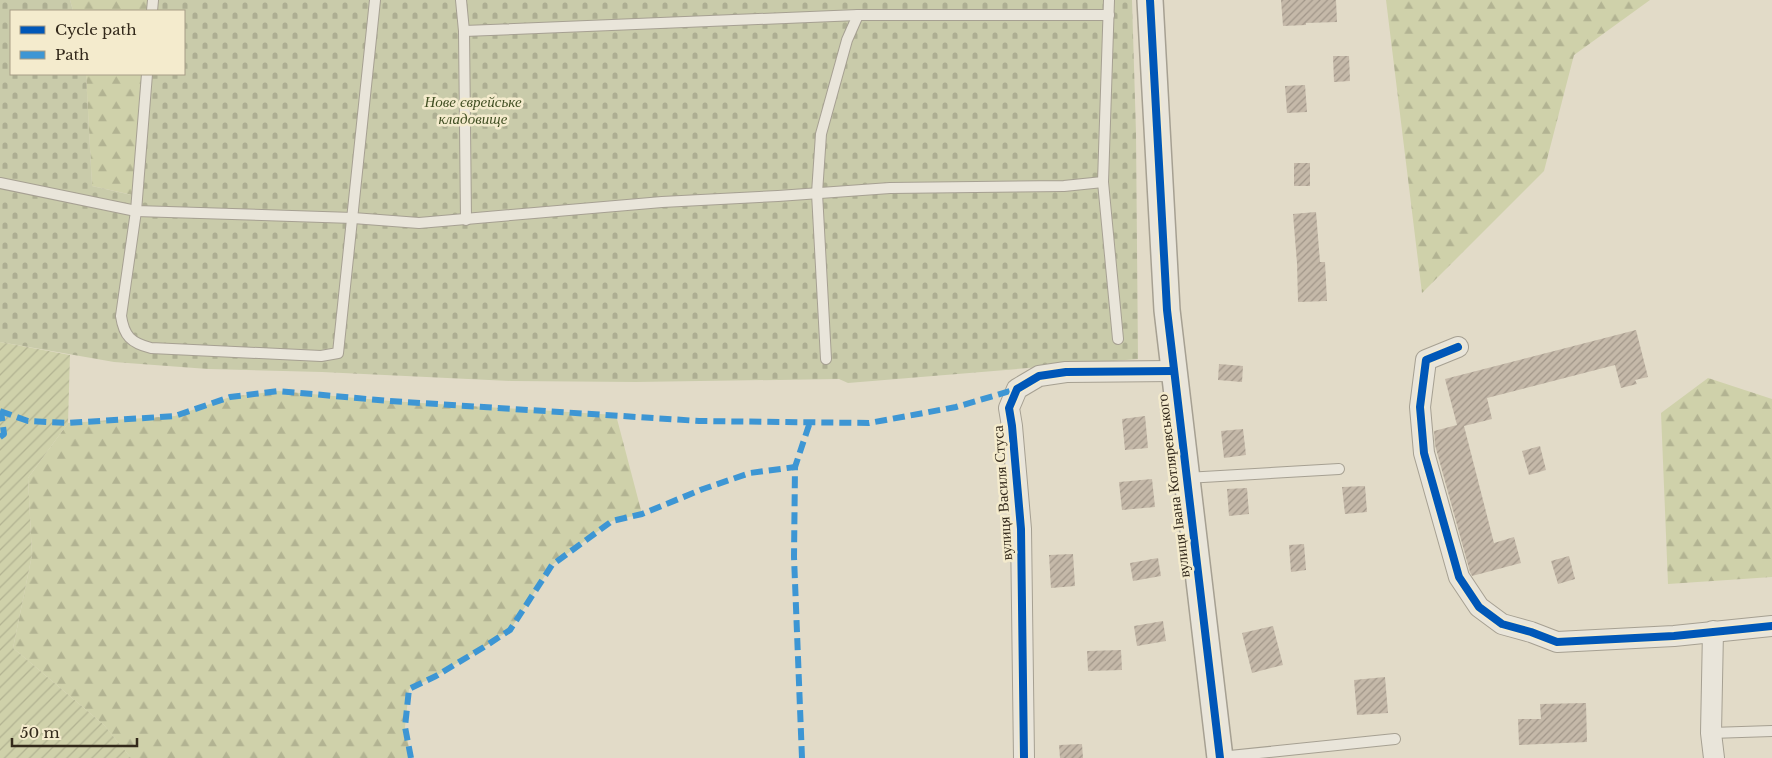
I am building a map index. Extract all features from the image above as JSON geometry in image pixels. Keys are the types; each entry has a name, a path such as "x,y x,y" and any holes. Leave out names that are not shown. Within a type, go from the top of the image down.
{"street":[{"name":"вулиця Івана Котляревського","path":"1150,0 1166,310 1220,757"},
{"path":"1458,347 1426,360 1420,407 1424,453 1459,577 1479,607 1502,624 1558,642 1674,636 1772,626"},
{"name":"вулиця Василя Стуса","path":"1024,758 1020,529 1012,426 1008,408 1017,389 1039,376 1066,372 1173,371"},
{"path":"1713,631 1711,733 1714,758"}],"lane":[{"path":"147,75 136,211 121,316 129,338 142,346 151,348 321,356 338,353 375,0"},
{"path":"461,0 464,31 466,220"},
{"path":"1109,0 1103,182 1118,339"},
{"path":"464,31 858,15 1109,15"},
{"path":"826,359 817,193 821,134 847,40 858,15"},
{"path":"0,183 136,211 353,218 419,223 662,202 890,188 1064,186 1103,182"},
{"path":"1186,478 1339,469"},
{"path":"1711,733 1772,731"},
{"path":"1220,757 1395,739"}],"green space":[{"name":"Нове єврейське кладовище","path":"0,0 70,0 73,10 10,10 10,75 86,75 92,186 136,196 147,75 185,75 185,10 152,10 153,0 1132,0 1136,133 1138,359 848,383 839,379 636,382 511,381 322,372 208,369 114,362 0,342"},
{"path":"70,0 153,0 152,10 73,10"},
{"path":"1386,0 1650,0 1574,55 1544,171 1422,293"},
{"path":"86,75 147,75 137,196 92,186"},
{"path":"0,342 70,355 68,423 28,478 32,555 13,648 104,725 131,758 0,758"},
{"path":"1708,378 1772,399 1772,577 1668,584 1661,413"},
{"path":"278,391 390,401 616,415 642,514 612,521 552,565 510,630 436,676 409,689 405,727 411,758 131,758 104,725 13,648 32,555 28,478 68,423 175,416 230,397"}],"building":[{"path":"1281,0 1336,0 1337,22 1283,26"},
{"path":"1333,56 1349,56 1350,81 1334,82"},
{"path":"1305,85 1307,112 1287,113 1285,86"},
{"path":"1294,163 1310,163 1310,186 1294,186"},
{"path":"1316,212 1320,262 1325,262 1327,301 1298,302 1293,214"},
{"path":"1636,330 1648,377 1635,380 1637,384 1621,388 1615,365 1487,398 1492,419 1464,426 1494,543 1514,537 1521,563 1472,576 1435,445 1434,431 1457,425 1445,379"},
{"path":"1219,364 1243,366 1242,382 1218,380"},
{"path":"1145,416 1148,448 1125,450 1122,419"},
{"path":"1243,429 1246,455 1224,458 1221,431"},
{"path":"1540,446 1546,470 1529,475 1522,451"},
{"path":"1152,479 1155,507 1122,510 1119,482"},
{"path":"1365,486 1367,512 1345,514 1342,487"},
{"path":"1247,488 1249,514 1229,516 1227,489"},
{"path":"1304,544 1306,570 1291,572 1289,545"},
{"path":"1073,554 1075,586 1051,588 1049,555"},
{"path":"1569,556 1575,579 1558,584 1551,561"},
{"path":"1158,558 1161,576 1133,581 1130,563"},
{"path":"1163,621 1166,641 1137,646 1134,626"},
{"path":"1273,626 1283,665 1252,673 1242,633"},
{"path":"1121,650 1122,670 1088,671 1087,651"},
{"path":"1385,677 1388,713 1357,715 1354,680"},
{"path":"1586,703 1587,742 1519,745 1518,719 1541,719 1540,704"},
{"path":"1082,744 1083,758 1060,758 1059,745"}],"marked path":[{"path":"0,411 28,421 68,423 175,416 230,397 278,391 390,401 699,421 869,423 956,407 1017,389"},
{"path":"0,437 4,434 1,411"},
{"path":"802,758 794,557 795,467 810,422"},
{"path":"411,758 405,727 409,689 436,676 510,630 552,565 612,521 642,514 703,489 750,473 795,467"}],"cycle path":[{"path":"1150,0 1167,310 1220,758"},
{"path":"1458,347 1426,360 1420,407 1424,453 1459,577 1479,607 1502,624 1557,642 1674,636 1772,626"},
{"path":"1024,758 1021,529 1009,408 1017,389 1039,376 1066,372 1173,371"}]}
